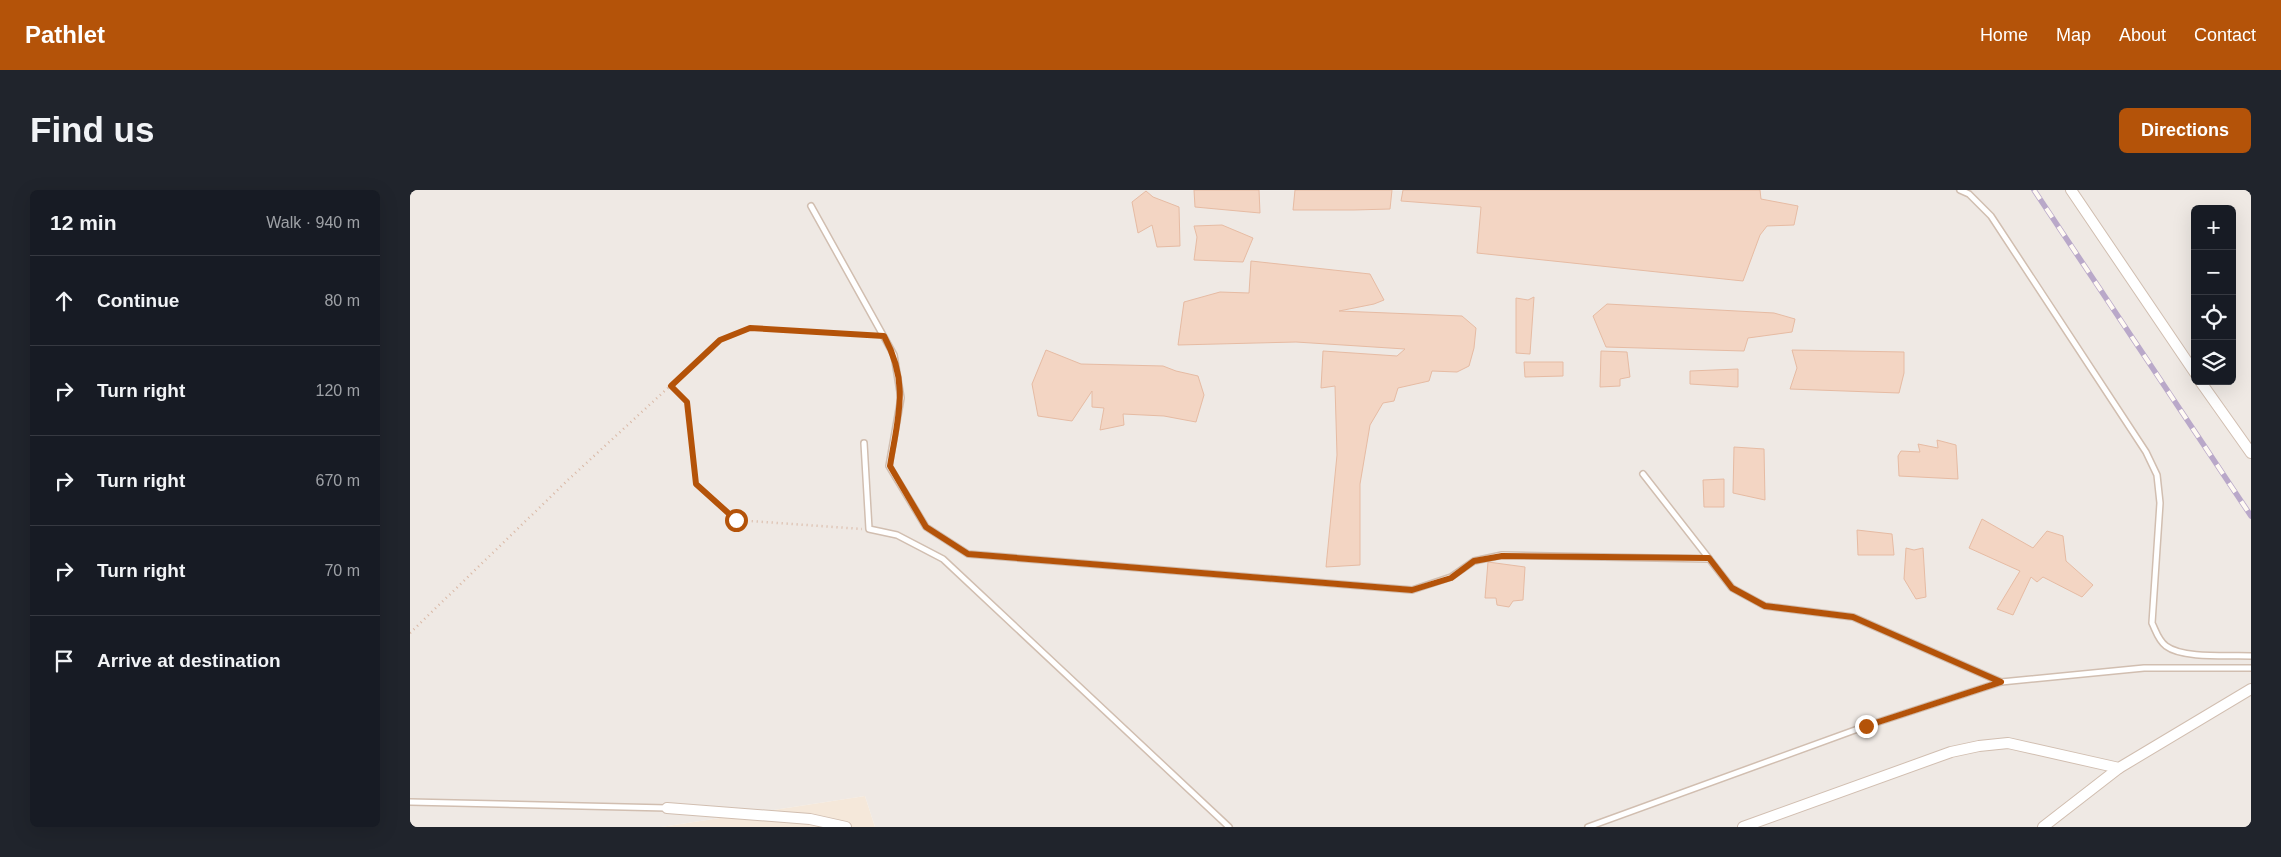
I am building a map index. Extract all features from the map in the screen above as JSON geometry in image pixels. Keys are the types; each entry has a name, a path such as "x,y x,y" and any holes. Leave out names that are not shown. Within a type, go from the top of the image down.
{"street":[{"path":"2071,190 2191,367"},
{"path":"2203,385 2251,453"},
{"path":"2043,827 2119,768 2251,689"},
{"path":"1743,827 1951,752 1979,746 2008,743 2119,768"},
{"path":"667,808 791,817 846,827"}],"lane":[{"path":"1960,190 1970,194 1991,216 2129,424 2157,475 2160,503 2152,623 2158,638 2167,646 2182,653 2251,656"},
{"path":"811,206 894,356 902,398 890,466 926,527 968,554 1412,590 1451,578 1474,561 1502,556 1709,558"},
{"path":"864,443 869,529 898,535 942,559 1229,827"},
{"path":"1643,474 1732,588 1765,606 1853,617 2001,682"},
{"path":"1588,827 1866,726 2001,682 2144,668 2251,668"},
{"path":"410,802 667,808"}],"path":[{"path":"410,633 569,479 720,340 750,328 884,336"},
{"path":"671,386 687,402 696,484 736,520 869,529"}],"shaded area":[{"path":"410,190 2251,190 2251,827 875,827 865,796 661,827 410,827"},
{"path":"865,796 875,827 661,827"}],"building":[{"path":"1194,190 1259,190 1260,213 1195,207"},
{"path":"1295,190 1392,190 1390,209 1293,210"},
{"path":"1403,190 1760,190 1761,199 1798,206 1794,225 1767,226 1760,235 1743,281 1477,253 1481,207 1401,201"},
{"path":"1146,191 1153,197 1179,207 1180,246 1157,247 1152,225 1138,233 1132,202"},
{"path":"1222,225 1253,238 1243,262 1194,260 1197,237 1194,226"},
{"path":"1251,261 1370,274 1384,300 1374,304 1339,311 1462,316 1476,328 1474,348 1469,366 1457,372 1432,371 1429,381 1398,388 1394,401 1383,403 1370,425 1360,484 1360,565 1326,567 1337,455 1335,386 1321,388 1323,351 1397,356 1405,349 1296,342 1178,345 1184,302 1220,292 1249,293"},
{"path":"1534,297 1530,354 1516,353 1516,298 1528,300"},
{"path":"1607,304 1774,313 1795,319 1792,332 1748,338 1744,351 1606,347 1593,316"},
{"path":"1046,350 1081,364 1163,366 1198,376 1204,395 1196,422 1164,416 1123,414 1124,425 1100,430 1104,408 1092,407 1092,391 1072,421 1038,416 1032,384"},
{"path":"1792,350 1904,352 1904,373 1899,393 1790,389 1797,368"},
{"path":"1601,351 1627,352 1630,377 1620,379 1620,386 1600,387"},
{"path":"1524,362 1563,362 1563,376 1525,377"},
{"path":"1738,369 1738,387 1690,384 1690,371"},
{"path":"1937,440 1956,445 1958,479 1899,476 1898,456 1901,451 1920,452 1918,444 1938,448"},
{"path":"1734,447 1764,449 1765,500 1733,493"},
{"path":"1724,479 1724,507 1704,507 1703,480"},
{"path":"1982,519 2033,548 2047,531 2063,536 2066,561 2093,585 2082,597 2043,577 2037,582 2031,577 2013,615 1997,609 2020,571 1969,548"},
{"path":"1857,530 1892,534 1894,555 1858,555"},
{"path":"1906,548 1914,550 1923,548 1926,597 1916,599 1904,579"},
{"path":"1488,562 1525,567 1523,600 1513,601 1509,607 1497,605 1496,598 1485,598"}],"railway":[{"path":"2034,190 2251,516"}],"route":[{"path":"736,520 696,484 687,402 671,386 720,340 750,328 884,336 894,356 902,398 890,466 926,527 968,554 1412,590 1451,578 1474,561 1502,556 1709,558 1732,588 1765,606 1853,617 2001,682 1866,726"}]}
